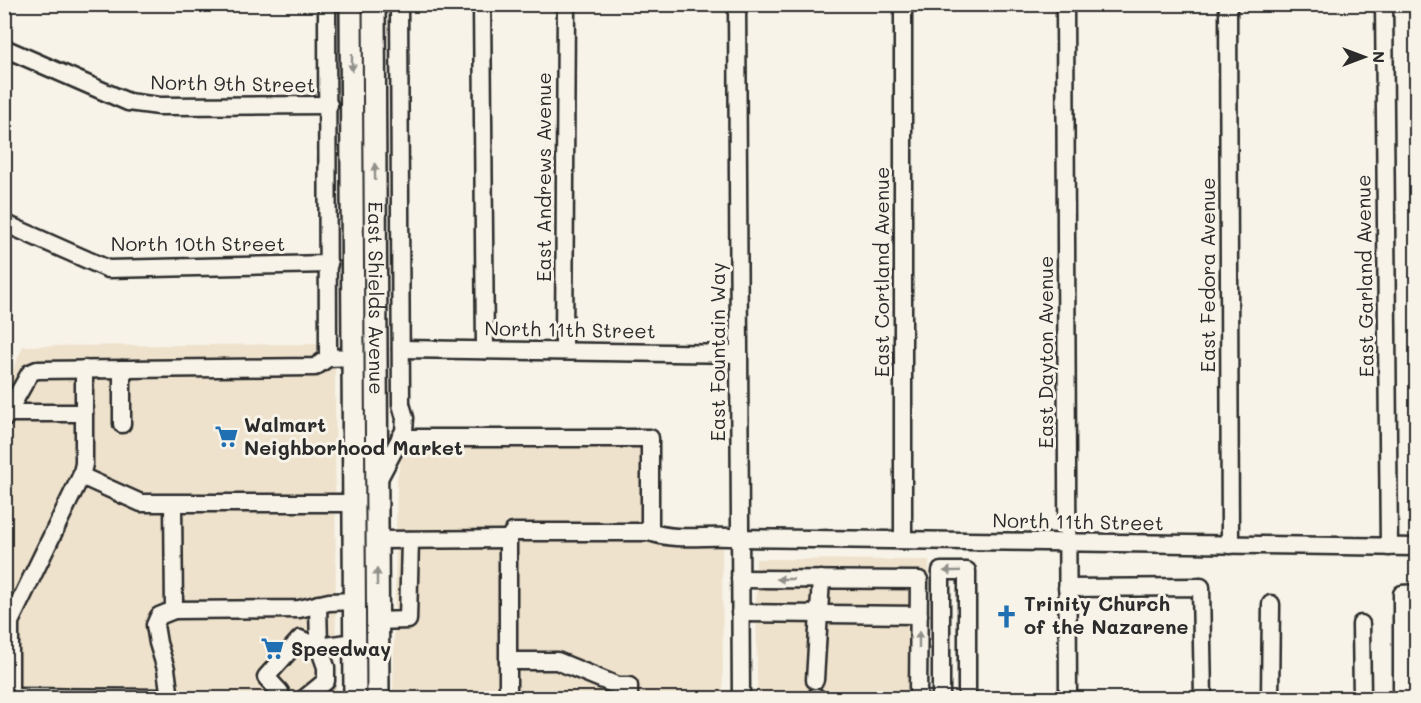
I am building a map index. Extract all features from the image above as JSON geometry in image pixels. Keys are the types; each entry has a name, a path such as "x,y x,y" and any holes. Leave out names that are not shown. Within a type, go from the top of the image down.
{"main road":[{"name":"East Shields Avenue","path":"351,4 355,699"},
{"name":"East Shields Avenue","path":"374,4 378,699"},
{"path":"354,270 360,272 366,284 366,379 376,438"},
{"path":"354,503 364,512 367,533 377,540"}],"street":[{"path":"327,4 328,358"},
{"path":"376,482 405,425 401,404 399,4"},
{"path":"482,4 484,350"},
{"name":"East Andrews Avenue","path":"564,350 566,4"},
{"name":"East Fountain Way","path":"737,4 741,699"},
{"name":"East Cortland Avenue","path":"903,4 903,540"},
{"name":"East Dayton Avenue","path":"1065,4 1068,699"},
{"name":"East Fedora Avenue","path":"1228,4 1230,545"},
{"name":"East Garland Avenue","path":"1384,4 1389,547"},
{"name":"North 9th Street","path":"4,48 128,102 159,106 329,105"},
{"name":"North 10th Street","path":"4,223 108,269 329,264"},
{"name":"North 11th Street","path":"401,350 564,350 739,354"},
{"path":"6,416 30,372 37,370 315,367 328,358 353,357"},
{"path":"84,369 84,464 81,476 10,622 8,698 170,698 166,669 154,625 159,616 174,610 299,609 318,604 355,601"},
{"path":"122,369 122,424"},
{"path":"6,416 84,413"},
{"path":"400,438 650,438 650,532"},
{"path":"81,476 141,503 354,503"},
{"path":"173,504 174,610"},
{"name":"North 11th Street","path":"508,539 513,532 650,532 662,536 740,538 1416,547"},
{"path":"377,540 508,539 508,699"},
{"path":"377,621 408,620 410,540"},
{"path":"941,699 943,607 941,571 967,571 968,699"},
{"path":"740,579 919,580 918,699"},
{"path":"815,680 821,579"},
{"path":"1067,588 1201,587 1203,699"},
{"path":"1402,699 1402,594 1416,593"},
{"path":"305,699 326,681 326,667 319,647 318,604"},
{"path":"1270,699 1271,604"},
{"path":"740,613 919,615"},
{"path":"1361,624 1362,699"},
{"path":"284,696 266,677 300,639 319,647 355,642"},
{"path":"508,661 557,661 618,686 629,686 629,699"}],"shaded area":[{"path":"335,344 336,698 5,698 5,388 23,346"},
{"path":"415,430 659,433 659,526 722,527 723,698 393,698 397,479 401,459"},
{"path":"756,559 929,560 928,698 757,698"}],"place":[{"name":"Walmart Neighborhood Market","path":"226,437"},
{"name":"Trinity Church of the Nazarene","path":"1006,616"},
{"name":"Speedway","path":"273,649"}]}
